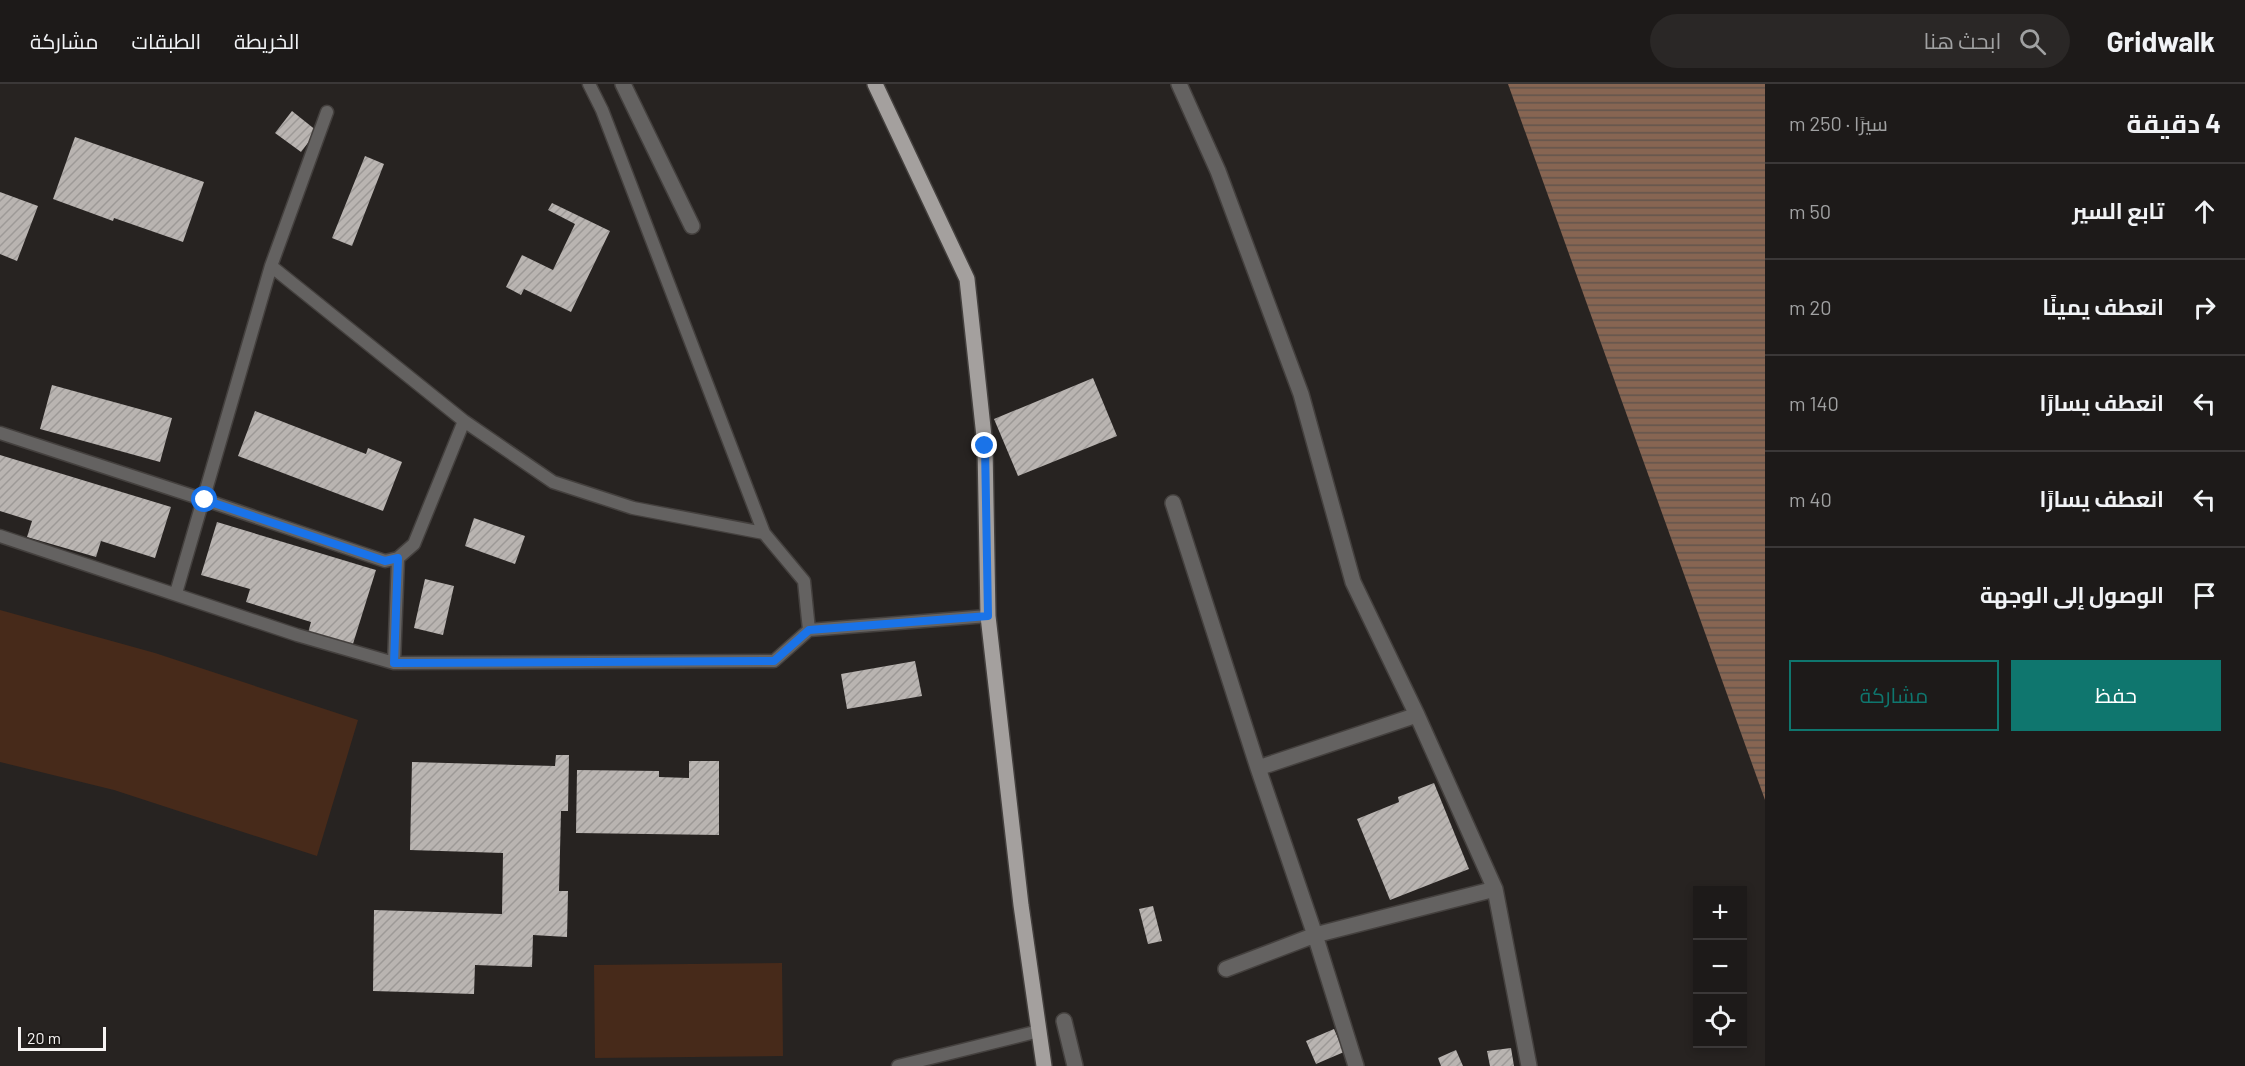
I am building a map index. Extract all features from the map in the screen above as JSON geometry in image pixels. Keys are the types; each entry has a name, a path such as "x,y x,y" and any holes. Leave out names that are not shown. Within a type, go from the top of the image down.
{"main road":[{"path":"876,84 967,279 985,446 988,616 1021,905 1044,1066"}],"street":[{"path":"623,84 692,226"},
{"path":"1179,84 1218,171 1301,394 1353,582 1417,714 1495,889 1529,1066"},
{"path":"1173,503 1356,1066"},
{"path":"1258,768 1417,714"},
{"path":"1226,969 1315,935 1495,889"},
{"path":"1064,1021 1075,1066"}],"lane":[{"path":"589,84 602,110 764,533 804,581 809,630"},
{"path":"176,593 205,500 271,266 327,112"},
{"path":"271,266 464,420 553,482 633,508 764,533"},
{"path":"0,433 385,561 398,558 414,544 464,420"},
{"path":"0,537 176,593 297,635 394,663 774,661 809,630 988,616"},
{"path":"394,663 398,558"},
{"path":"898,1066 1039,1031"}],"shaded area":[{"path":"1508,84 1765,84 1765,800"},
{"path":"0,610 155,653 358,720 317,856 114,790 0,762"},
{"path":"782,963 783,1056 595,1058 594,965"}],"building":[{"path":"292,111 317,131 301,152 275,133"},
{"path":"75,137 204,182 183,242 114,218 113,221 53,199"},
{"path":"365,156 384,164 352,246 332,238"},
{"path":"0,192 38,206 17,261 0,254"},
{"path":"552,203 610,231 571,312 524,289 521,295 506,287 522,255 553,270 575,224 548,210"},
{"path":"1093,378 1117,436 1018,476 994,419"},
{"path":"52,385 172,418 160,462 40,429"},
{"path":"255,411 366,454 368,448 402,462 383,511 238,456"},
{"path":"0,455 171,507 155,558 101,541 96,557 27,537 32,521 0,511"},
{"path":"474,518 525,536 515,564 465,546"},
{"path":"217,522 376,570 352,647 308,633 311,622 246,602 250,589 201,575"},
{"path":"425,579 454,586 443,635 414,628"},
{"path":"915,661 922,696 847,709 841,674"},
{"path":"556,755 569,755 568,811 561,811 559,891 568,891 567,937 533,935 532,967 475,965 474,994 373,991 374,910 502,914 503,853 410,850 412,762 555,766"},
{"path":"689,761 719,761 719,835 576,833 577,770 659,771 659,777 689,778"},
{"path":"1434,783 1469,869 1390,900 1357,819 1399,802 1398,797"},
{"path":"1153,906 1162,941 1148,944 1139,909"},
{"path":"1334,1029 1344,1052 1316,1064 1306,1041"},
{"path":"1511,1048 1514,1066 1490,1066 1487,1051"},
{"path":"1456,1050 1463,1066 1441,1066 1438,1058"}],"route":[{"path":"205,500 385,561 398,558 394,663 774,661 809,630 988,616 985,446"}]}
